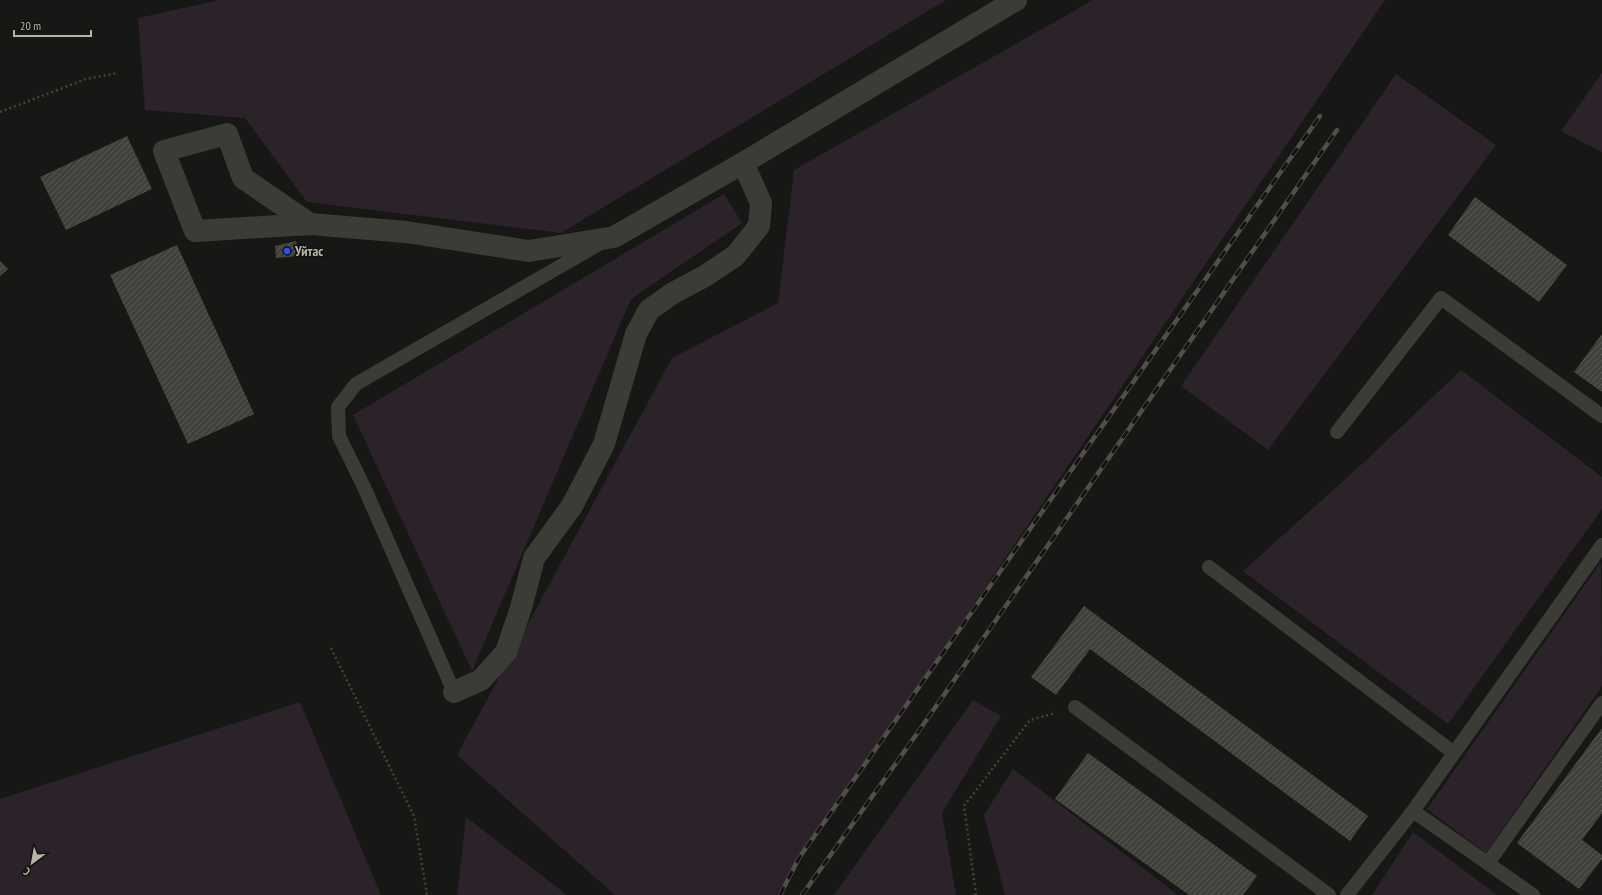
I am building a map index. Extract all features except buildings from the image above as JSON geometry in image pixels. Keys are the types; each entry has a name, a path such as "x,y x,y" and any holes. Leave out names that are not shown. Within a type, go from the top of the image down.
{"street":[{"path":"310,224 243,178 228,134 164,151 195,231 310,224 406,232 529,251 614,236 743,163 1016,0"},
{"path":"454,692 481,680 506,652 521,608 534,558 572,506 604,444 636,334 649,310 673,293 705,276 735,256 760,226 761,203 743,163"}],"lane":[{"path":"454,692 364,487 339,436 338,407 356,384 455,328 548,272 614,236"},
{"path":"1337,432 1441,298 1602,416"},
{"path":"1347,895 1413,811 1602,545"},
{"path":"1209,567 1454,753"},
{"path":"1488,863 1602,703"},
{"path":"1075,707 1329,895"},
{"path":"1413,811 1533,895"}],"path":[{"path":"0,112 86,79 118,73"},
{"path":"331,648 414,816 427,895"},
{"path":"976,895 964,806 1030,720 1075,707"}],"shaded area":[{"path":"220,0 946,0 561,233 307,202 245,118 145,110 138,18"},
{"path":"1093,0 1385,0 776,895 615,895 457,755 672,358 778,303 794,170"},
{"path":"1602,73 1602,152 1561,131"},
{"path":"1396,74 1496,145 1268,450 1181,386"},
{"path":"724,194 742,223 631,299 472,671 353,415"},
{"path":"1461,370 1602,477 1602,509 1448,724 1243,571 1362,464"},
{"path":"1601,562 1602,686 1486,853 1427,809"},
{"path":"973,700 1001,716 942,813 956,895 834,895"},
{"path":"300,702 381,895 0,895 0,799"},
{"path":"1013,769 1178,895 1005,895 984,815"},
{"path":"466,817 567,895 457,895"},
{"path":"1413,832 1497,895 1372,895"}],"railway":[{"path":"780,895 799,858 1320,116"},
{"path":"802,895 916,735 1337,130"}],"place":[{"name":"Уйтас","path":"287,251"}]}
